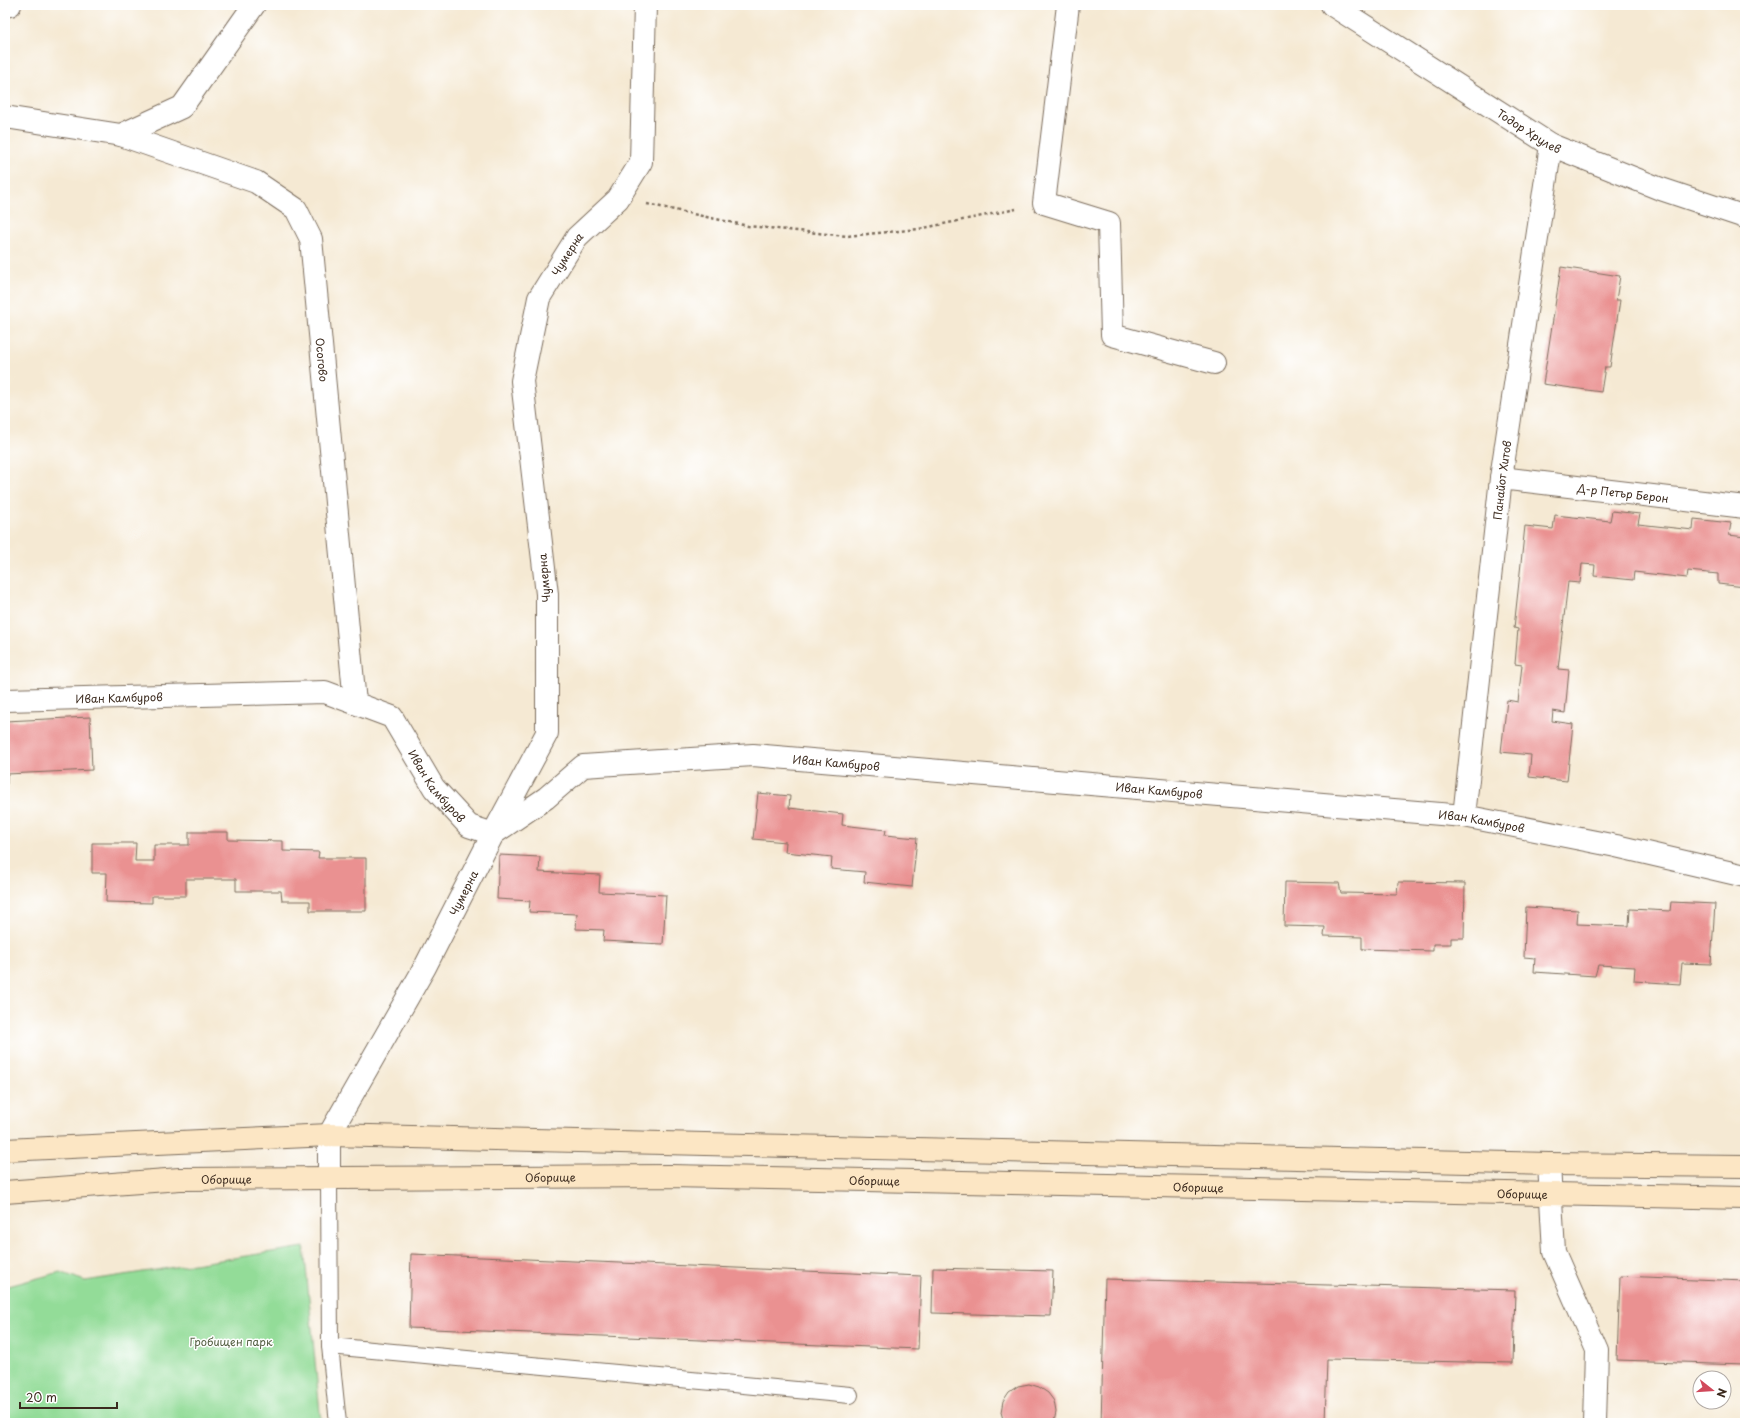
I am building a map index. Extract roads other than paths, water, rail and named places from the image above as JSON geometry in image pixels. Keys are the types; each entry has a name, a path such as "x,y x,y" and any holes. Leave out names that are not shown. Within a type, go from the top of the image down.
{"main road":[{"path":"5,1150 329,1135 1549,1164 1745,1166"},
{"name":"Оборище","path":"5,1192 180,1180 670,1176 1745,1198"}],"street":[{"path":"5,6 10,5"},
{"path":"121,135 182,107 254,5"},
{"name":"Чумерна","path":"329,1135 425,967 547,732 547,594 522,381 539,298 577,237 618,199 641,162 645,5"},
{"path":"1068,5 1044,203 1109,223 1112,335 1214,363"},
{"name":"Тодор Хрулев","path":"1332,5 1551,145 1658,188 1745,217"},
{"name":"Осогово","path":"5,117 121,135 256,182 296,209 311,239 355,703"},
{"name":"Панайот Хитов","path":"1464,816 1501,478 1551,145"},
{"name":"Д-р Петър Берон","path":"1501,478 1745,506"},
{"name":"Иван Камбуров","path":"5,700 325,692 392,717 434,788 469,826 493,834 546,798 583,766 753,755 1464,816 1616,846 1745,876"},
{"path":"329,1135 329,1178"},
{"path":"1549,1164 1554,1252 1597,1350 1595,1423"}],"lane":[{"path":"329,1178 330,1346 335,1423"},
{"path":"330,1346 850,1395"}],"park label":[{"name":"Гробищен парк","path":"231,1341"}]}
